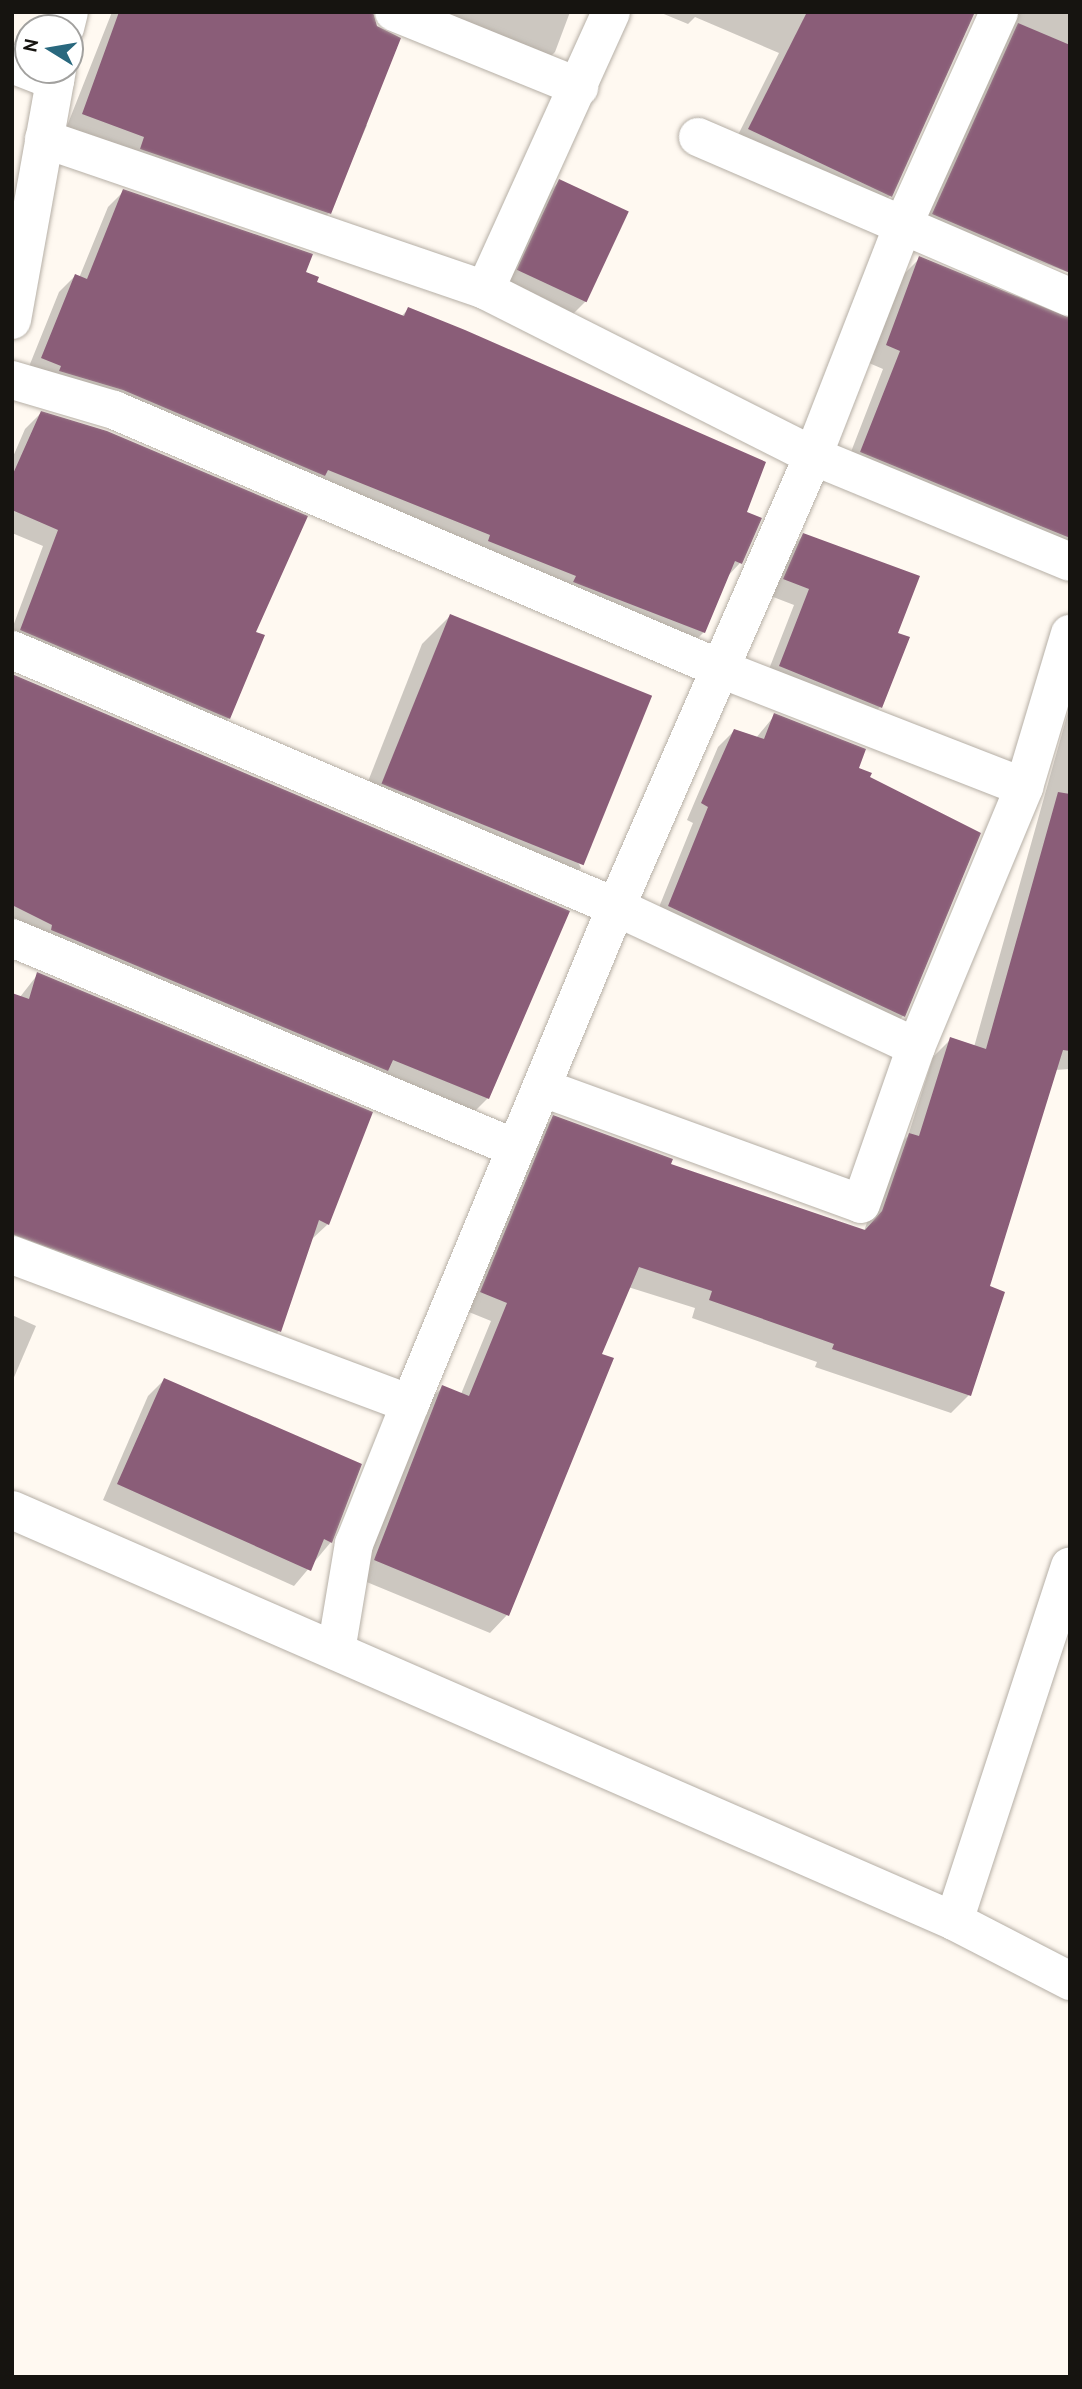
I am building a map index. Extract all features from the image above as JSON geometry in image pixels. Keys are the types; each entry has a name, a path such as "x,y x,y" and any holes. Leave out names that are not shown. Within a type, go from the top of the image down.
{"street":[{"path":"394,12 579,87"},
{"path":"485,290 611,12"},
{"path":"336,1651 354,1544 410,1404 616,907 813,456 903,225 999,12"},
{"path":"12,320 54,84"},
{"path":"698,136 1070,297"},
{"path":"44,139 485,290 813,456 1070,562"},
{"path":"12,380 114,410 721,669 1024,787"},
{"path":"543,1088 861,1204 916,1047 1024,787 1070,634"},
{"path":"12,650 616,907 916,1047"},
{"path":"12,938 515,1148"},
{"path":"12,1255 410,1404"},
{"path":"12,1510 954,1921 1070,1981"},
{"path":"954,1921 1070,1567"}],"building":[{"path":"119,12 373,12 377,26 401,38 331,214 140,149 144,137 82,114"},
{"path":"807,12 975,12 892,197 748,129"},
{"path":"1018,23 1070,45 1070,273 932,214"},
{"path":"559,179 629,212 587,302 517,270"},
{"path":"123,189 313,254 306,272 319,277 317,282 404,316 408,307 766,462 747,512 762,518 742,564 735,561 705,633 573,582 576,576 488,541 490,535 328,470 325,476 123,390 59,371 61,366 41,358 75,274 87,279"},
{"path":"919,256 1070,318 1070,538 860,452 900,351 886,345"},
{"path":"41,411 107,431 308,516 256,632 265,635 230,719 20,630 58,530 12,510 12,476"},
{"path":"803,533 920,576 898,633 910,637 882,708 779,666 809,589 783,579"},
{"path":"450,614 652,696 584,865 381,784"},
{"path":"12,674 570,911 489,1099 393,1060 388,1071 51,930 52,925 12,905"},
{"path":"774,713 866,749 859,768 872,773 870,777 981,833 905,1017 668,906 708,807 701,803 734,729 764,739"},
{"path":"1058,792 1070,794 1070,1051 1063,1050 990,1286 1005,1292 971,1396 832,1349 834,1344 709,1300 712,1291 639,1267 602,1354 614,1358 509,1616 374,1560 442,1385 469,1396 507,1303 480,1292 553,1115 673,1159 671,1164 865,1230 882,1211 909,1133 919,1136 950,1037 986,1049"},
{"path":"37,972 373,1112 329,1225 319,1220 281,1332 12,1234 12,993 29,999"},
{"path":"164,1378 362,1464 332,1543 324,1539 311,1571 117,1484"}]}
